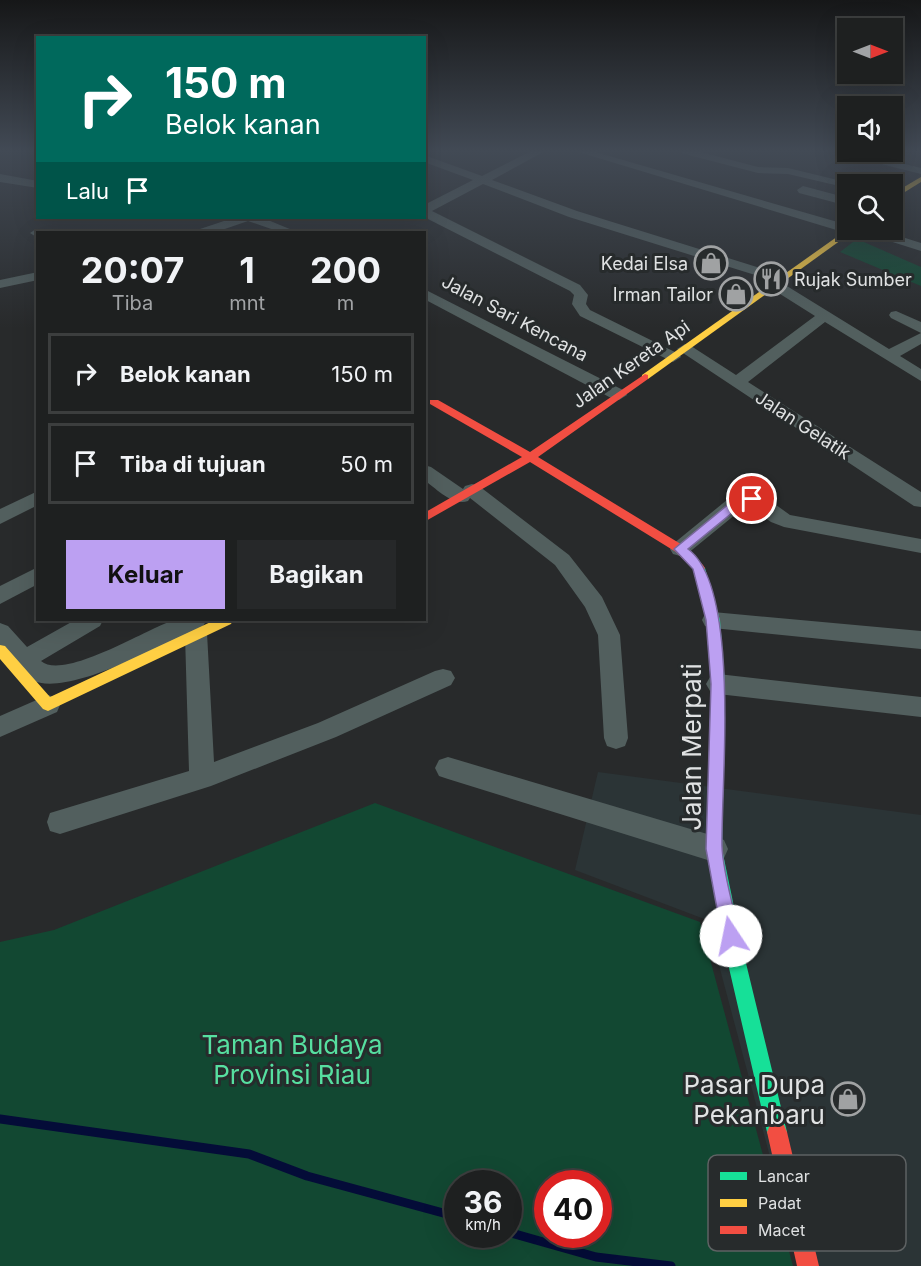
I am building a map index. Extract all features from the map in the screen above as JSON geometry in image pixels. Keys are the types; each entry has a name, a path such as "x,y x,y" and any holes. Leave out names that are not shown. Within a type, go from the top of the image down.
{"street":[{"path":"563,210 778,281 824,316 921,376"},
{"path":"785,210 837,225"},
{"name":"Jalan Gelatik","path":"426,212 575,288 582,295 579,303 585,313 679,353 736,382 921,501"},
{"path":"208,231 241,219"},
{"path":"256,219 288,231"},
{"name":"Jalan Kereta Api","path":"426,517 530,457 837,238"},
{"path":"900,240 921,247"},
{"path":"0,284 36,276"},
{"name":"Jalan Sari Kencana","path":"426,294 619,394"},
{"path":"896,315 921,327"},
{"path":"736,382 824,316"},
{"path":"888,356 921,338"},
{"name":"Jalan Merpati","path":"434,402 530,457 680,549 699,568 713,620 718,684 714,849 735,956 781,1155"},
{"path":"426,472 466,494 562,560 594,603 609,635 616,738"},
{"path":"0,517 36,498"},
{"path":"680,549 740,500 747,498 759,502 782,519 921,546"},
{"path":"0,596 36,575"},
{"path":"713,620 921,640"},
{"path":"27,658 90,621"},
{"path":"0,632 27,658 35,670 44,675 72,673 196,626 221,621"},
{"path":"0,727 48,705 196,626"},
{"path":"196,626 202,777"},
{"path":"0,650 48,705"},
{"path":"60,822 202,777 327,730 442,678"},
{"path":"718,684 921,706"},
{"path":"448,768 714,849"},
{"name":"Jalan Merpati","path":"804,1251 808,1266"}],"shaded area":[{"path":"598,772 921,815 921,1266 799,1266 795,1251 906,1251 906,1155 769,1155 707,920 575,870"}],"green space":[{"path":"856,240 859,240 921,267 921,286 840,252"},
{"name":"Taman Budaya Provinsi Riau","path":"375,803 700,922 763,1155 708,1155 708,1251 789,1251 793,1266 0,1266 0,942 54,930"}],"waterway":[{"path":"0,1119 249,1154 307,1176 444,1213"},
{"path":"522,1236 596,1257 671,1266"}],"traffic: fast":[{"path":"699,568 713,620 718,684 714,849 735,955 777,1132"}],"traffic: slow":[{"path":"645,377 837,240"},
{"path":"0,650 48,705 224,621"}],"traffic: jam":[{"path":"426,517 530,457 645,377"},
{"path":"434,402 530,457 680,549 699,568"},
{"path":"777,1132 782,1155"},
{"path":"805,1251 808,1266"}],"place":[{"name":"Kedai Elsa","path":"711,263"},
{"name":"Rujak Sumber","path":"771,279"},
{"name":"Irman Tailor","path":"736,294"},
{"name":"Pasar Dupa Pekanbaru","path":"848,1099"}],"route":[{"path":"731,936 714,849 718,684 713,620 699,568 680,549 740,500 752,499"}]}
